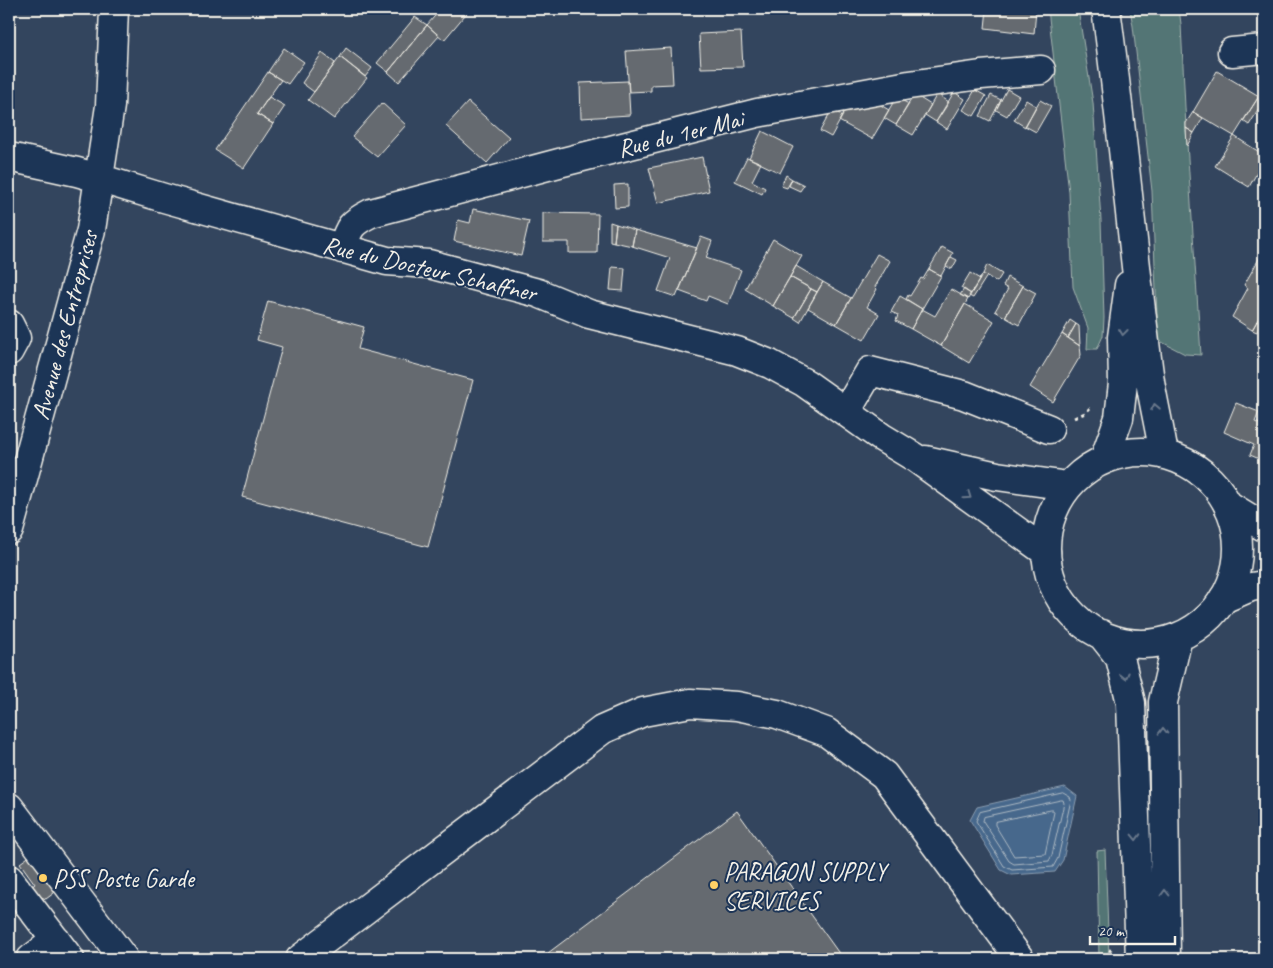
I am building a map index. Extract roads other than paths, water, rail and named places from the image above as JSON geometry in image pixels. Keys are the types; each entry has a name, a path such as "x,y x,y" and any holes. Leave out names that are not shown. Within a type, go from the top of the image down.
{"street":[{"name":"Avenue des Entreprises","path":"9,530 91,230 110,106 114,9"},
{"path":"1106,9 1115,71 1150,382 1164,455"},
{"path":"1232,52 1264,49"},
{"name":"Rue du 1er Mai","path":"342,249 349,229 356,221 372,213 559,163 757,113 927,83 981,75 1041,70"},
{"name":"Rue du Docteur Schaffner","path":"9,157 98,178 387,261 429,264 538,293 589,314 737,351 770,364 805,383 881,438 914,457 1046,552"},
{"path":"1104,460 1119,418 1123,383 1122,337 1135,249"},
{"path":"9,324 16,338 9,351"},
{"path":"846,412 870,371 964,395 1049,429"},
{"path":"1144,452 1164,455 1180,460 1195,468 1208,478 1219,491 1228,505 1235,524 1238,543 1237,563 1232,582 1223,599 1211,615 1195,628 1163,642 1147,644 1116,640 1083,624 1068,609 1057,592 1049,572 1046,552 1047,532 1058,502 1068,486 1085,471 1104,460 1124,454 1144,452"},
{"name":"Rue du Docteur Schaffner","path":"914,457 998,476 1068,486"},
{"path":"1228,505 1264,527"},
{"path":"1223,599 1251,587 1264,585"},
{"path":"1101,634 1120,658 1131,703 1140,959"},
{"path":"1166,959 1163,702 1178,637"},
{"path":"300,959 602,730 642,712 690,703 736,706 776,714 826,732 884,775 1020,959"},
{"path":"9,807 124,959"},
{"path":"9,878 63,950 31,959"}],"water":[{"path":"1065,787 1077,796 1063,860 1055,872 1011,875 1001,870 970,820 977,807"}],"place":[{"name":"PSS Poste Garde","path":"43,878"},
{"name":"PARAGON SUPPLY SERVICES","path":"714,885"}]}
